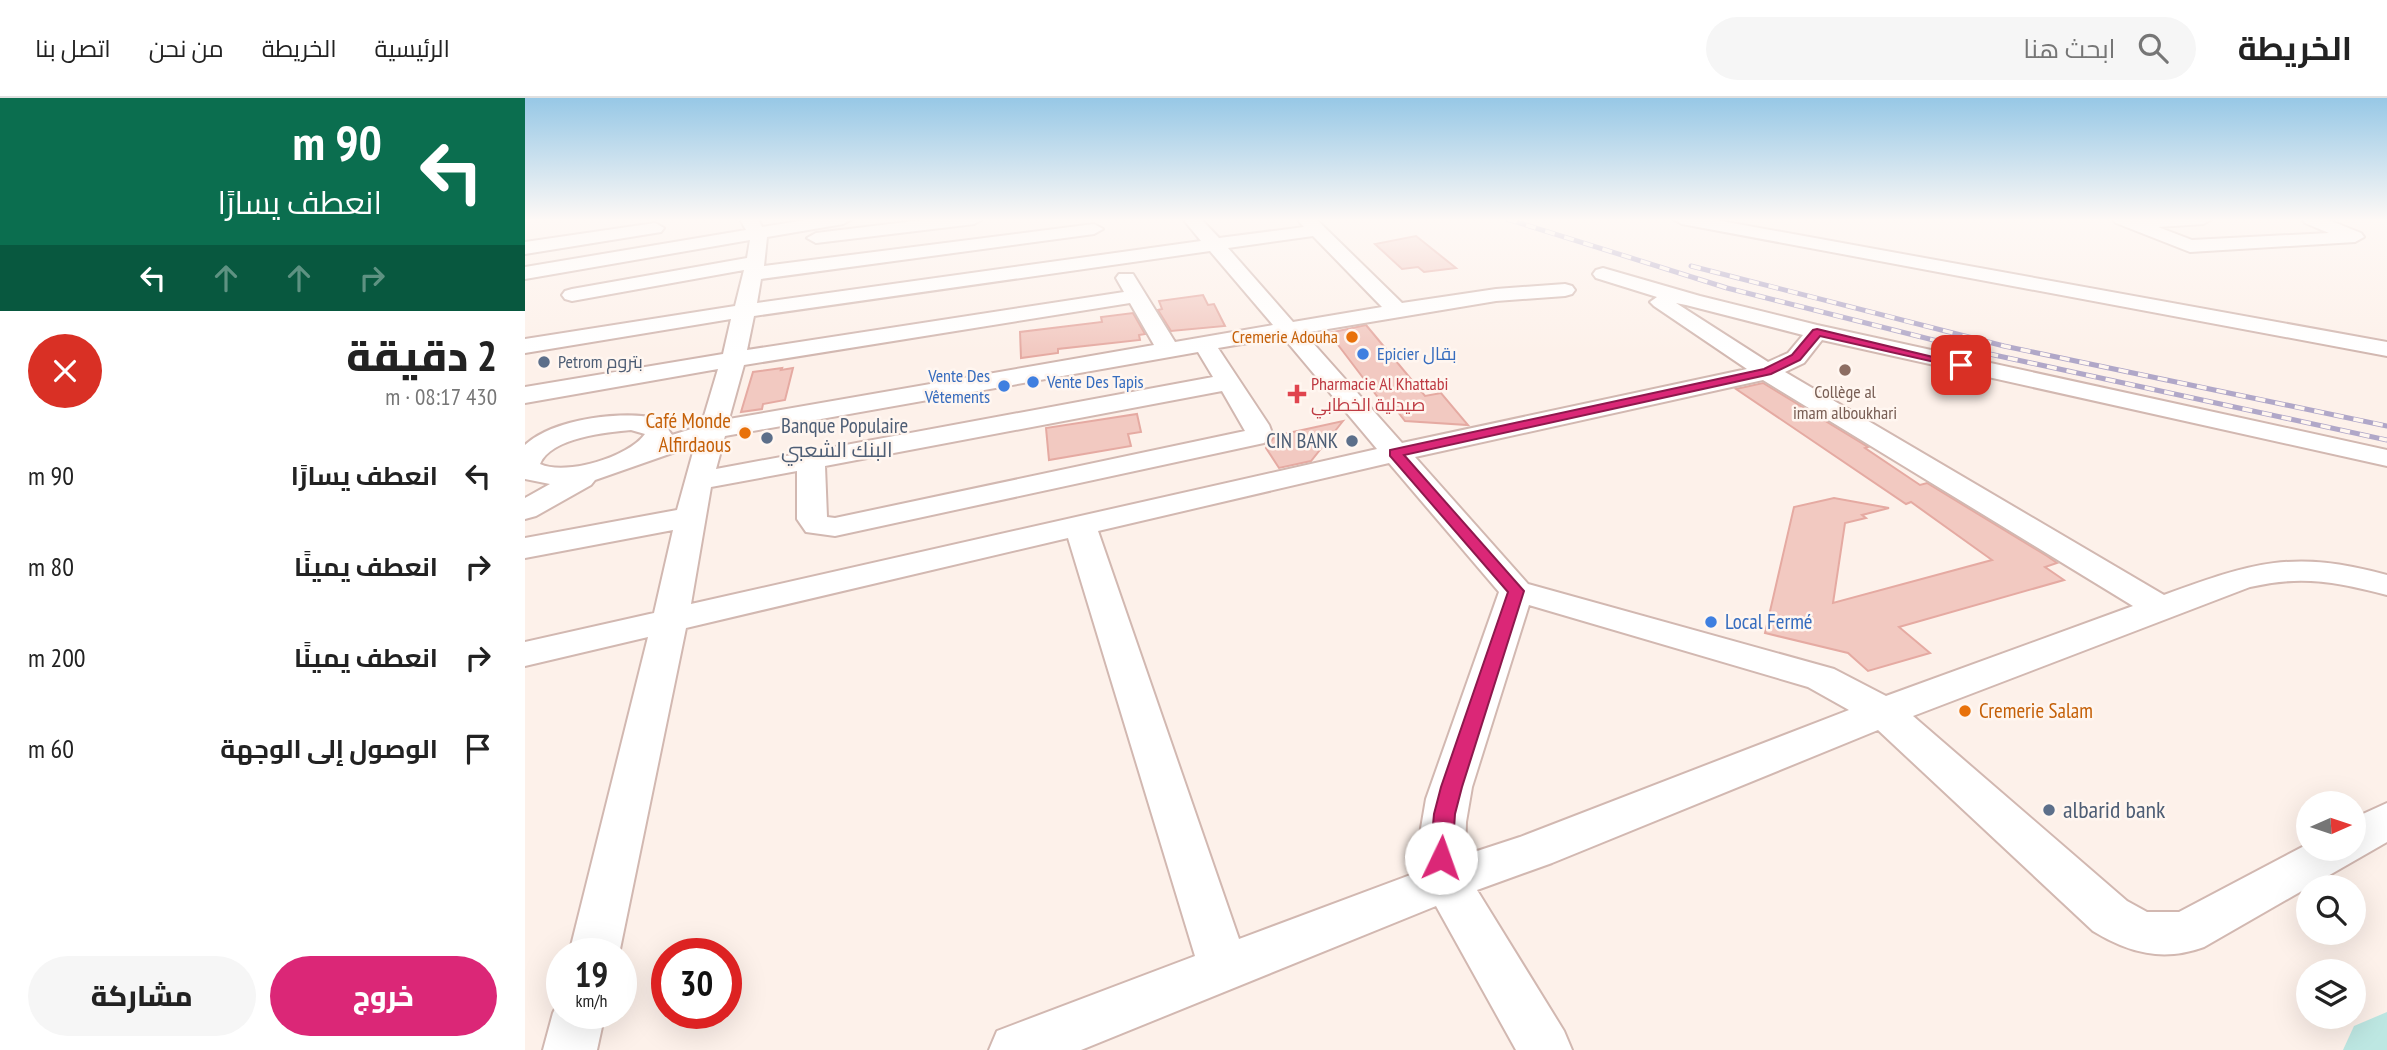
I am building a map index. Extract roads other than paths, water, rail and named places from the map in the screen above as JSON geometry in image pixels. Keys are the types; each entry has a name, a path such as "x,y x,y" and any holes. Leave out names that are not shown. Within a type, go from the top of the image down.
{"street":[{"path":"526,271 598,263"},
{"path":"572,295 692,263"},
{"path":"598,938 670,621 689,517 733,360 751,263"},
{"path":"525,354 635,328 1083,263"},
{"path":"1117,263 1169,351"},
{"path":"1231,263 1516,591 1821,678 1883,712 2111,916 2133,931 2160,936 2187,932 2318,861"},
{"path":"1351,263 1398,310"},
{"path":"1916,263 2387,349"},
{"path":"1937,263 1957,271"},
{"path":"526,271 635,328"},
{"path":"1496,295 1548,274 1548,285 1565,290"},
{"path":"1592,283 1653,297 1693,301"},
{"path":"525,510 566,485 713,427 1398,310 1496,295 1565,290 1592,283 1693,301 1817,332 2387,458"},
{"path":"525,395 552,389 555,379 562,375 733,360 1138,296"},
{"path":"1653,297 1767,372 2161,608"},
{"path":"525,654 1395,453 1767,372 1796,358 1817,332"},
{"path":"525,346 581,339 596,341 613,354 611,370"},
{"path":"811,461 814,523 824,526 847,525 1255,437 1258,429 1205,345"},
{"path":"698,481 1228,382"},
{"path":"525,403 548,418 582,423 713,427"},
{"path":"529,472 545,434 548,418"},
{"path":"529,472 572,432 634,423 656,428 658,438 639,454"},
{"path":"529,472 556,476 603,469"},
{"path":"525,548 689,517"},
{"path":"1080,525 1224,969"},
{"path":"1016,1050 1447,881 1535,850 1883,712 2240,579 2295,568 2329,570 2387,585"},
{"path":"1516,591 1444,814 1441,858 1447,881 1545,1050"},
{"path":"2366,833 2387,820"},
{"path":"570,1050 575,1029"}],"waterway":[{"path":"2379,1050 2387,1046"}],"railway":[{"path":"1649,263 1727,288 1985,353 2387,440"},
{"path":"1691,266 2004,346 2387,426"}],"place":[{"name":"Cremerie Adouha","path":"1352,337"},
{"name":"Epicier بقال","path":"1363,354"},
{"name":"Petrom بتروم","path":"544,362"},
{"name":"Collège al imam alboukhari","path":"1845,370"},
{"name":"Vente Des Tapis","path":"1033,382"},
{"name":"Vente Des Vêtements","path":"1004,386"},
{"name":"Pharmacie Al Khattabi صيدلية الخطابي","path":"1297,394"},
{"name":"Café Monde Alfirdaous","path":"745,433"},
{"name":"Banque Populaire البنك الشعبي","path":"767,438"},
{"name":"CIN BANK","path":"1352,441"},
{"name":"Local Fermé","path":"1711,622"},
{"name":"Cremerie Salam","path":"1965,711"},
{"name":"albarid bank","path":"2049,810"}]}
